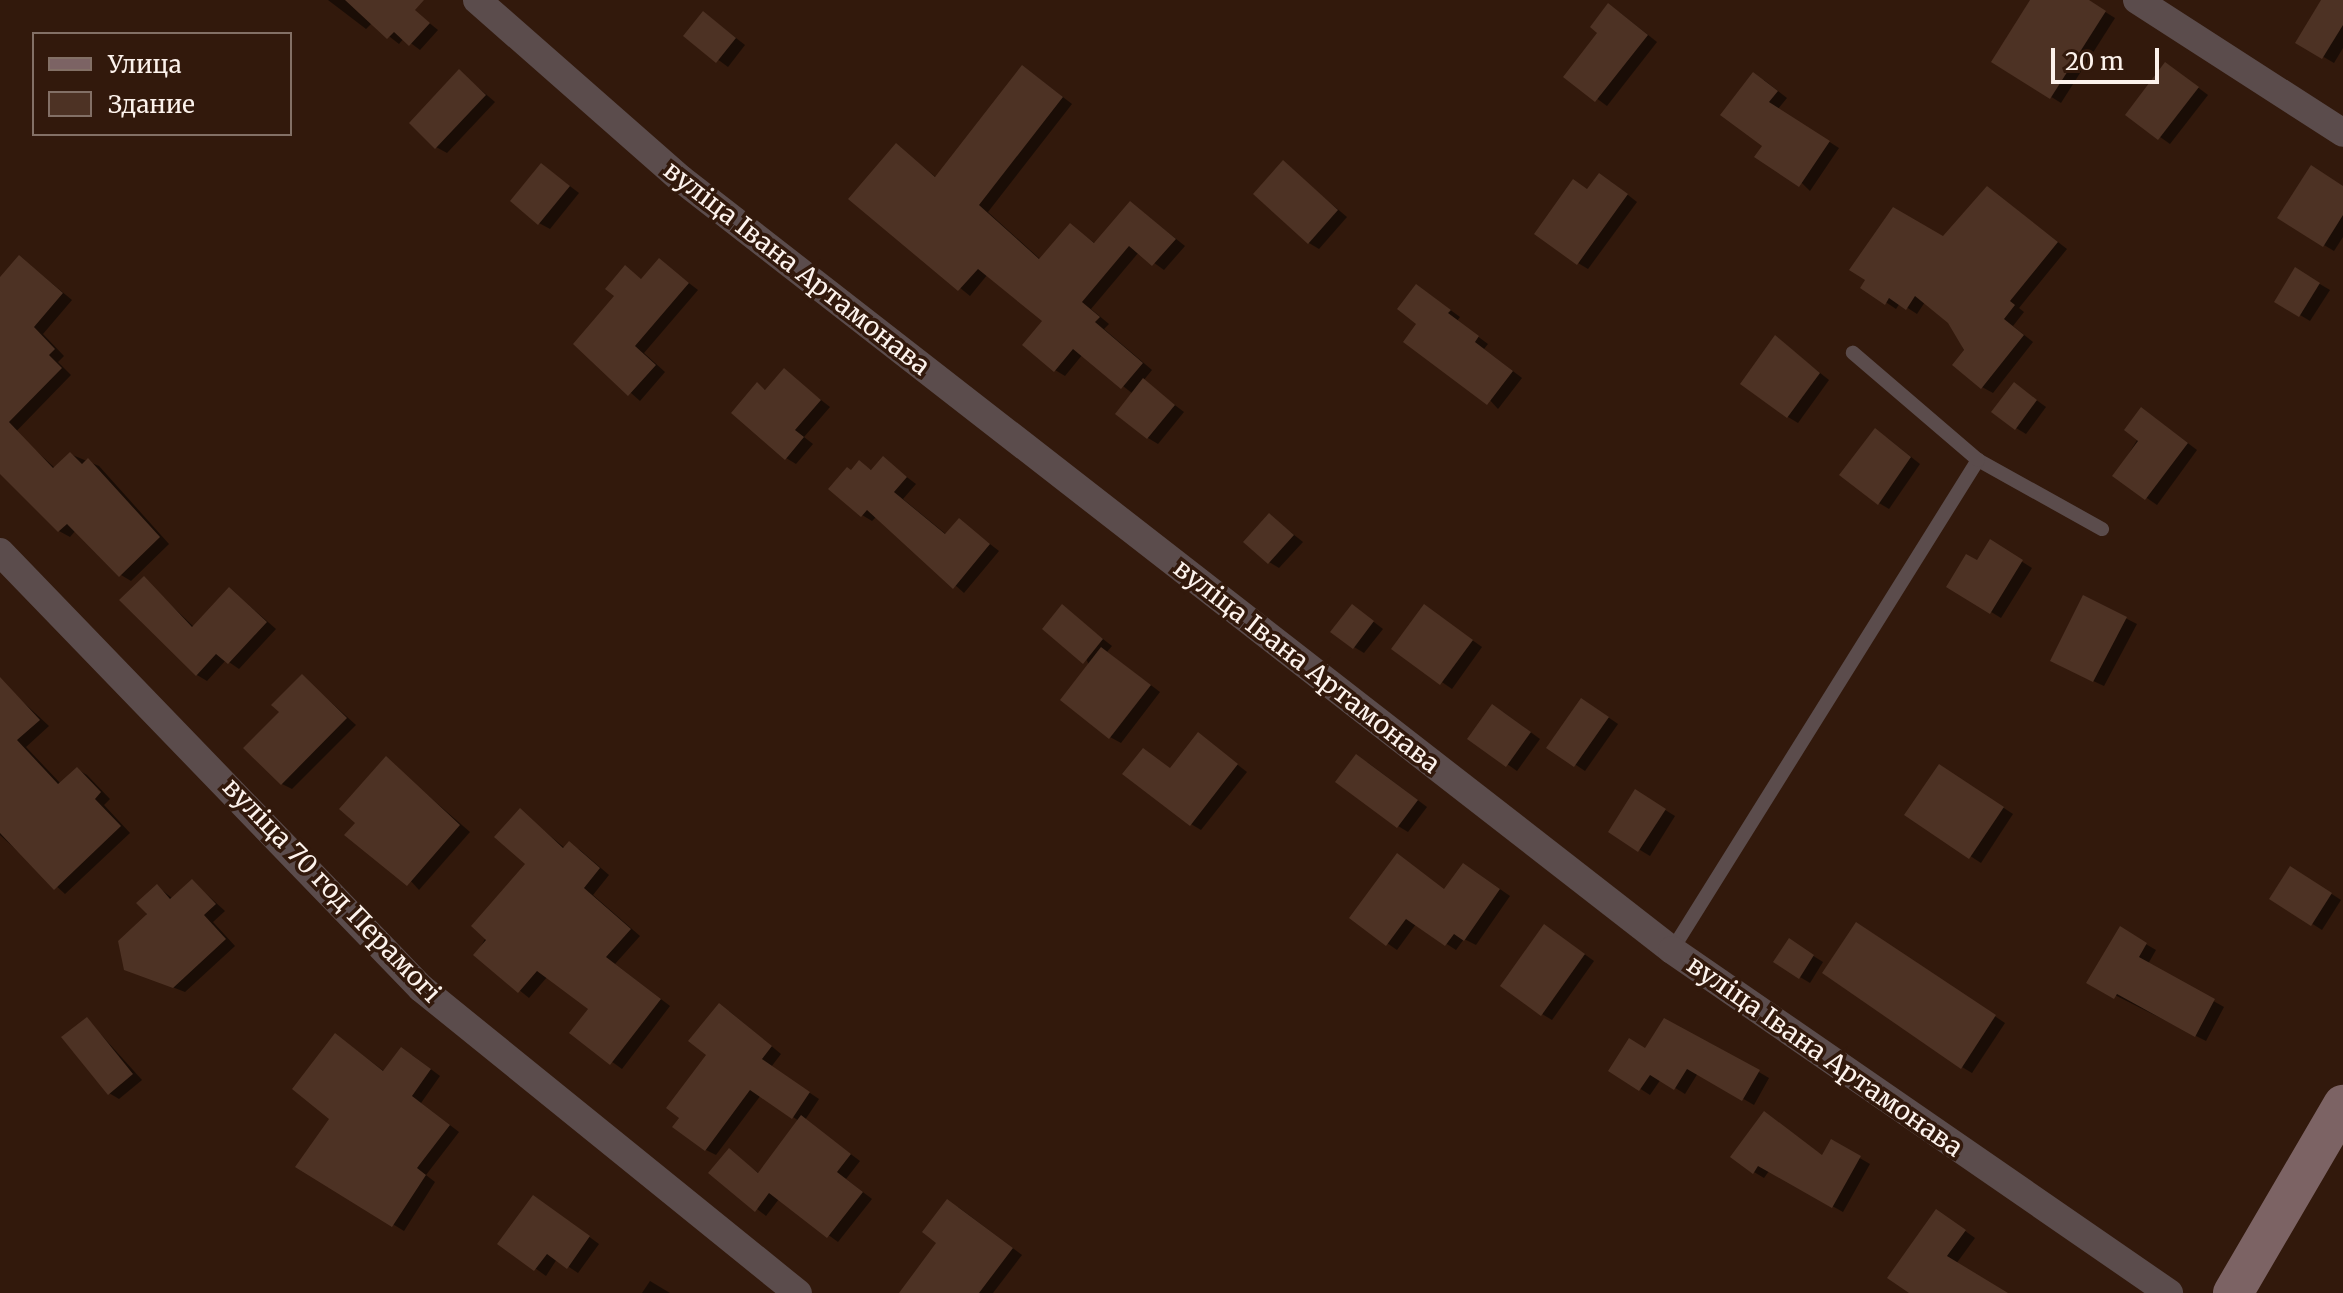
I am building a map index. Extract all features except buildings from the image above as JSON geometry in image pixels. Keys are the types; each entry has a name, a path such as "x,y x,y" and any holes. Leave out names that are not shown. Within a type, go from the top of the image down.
{"main road":[{"path":"2233,1293 2328,1149 2343,1105"}],"street":[{"name":"вуліца Івана Артамонава","path":"477,0 681,179 1672,950 2169,1293"},
{"path":"2137,0 2343,133"},
{"name":"вуліца 70 год Перамогі","path":"0,552 421,988 798,1293"}],"lane":[{"path":"1853,353 1978,460 2102,529"},
{"path":"1672,950 1978,460"}]}
